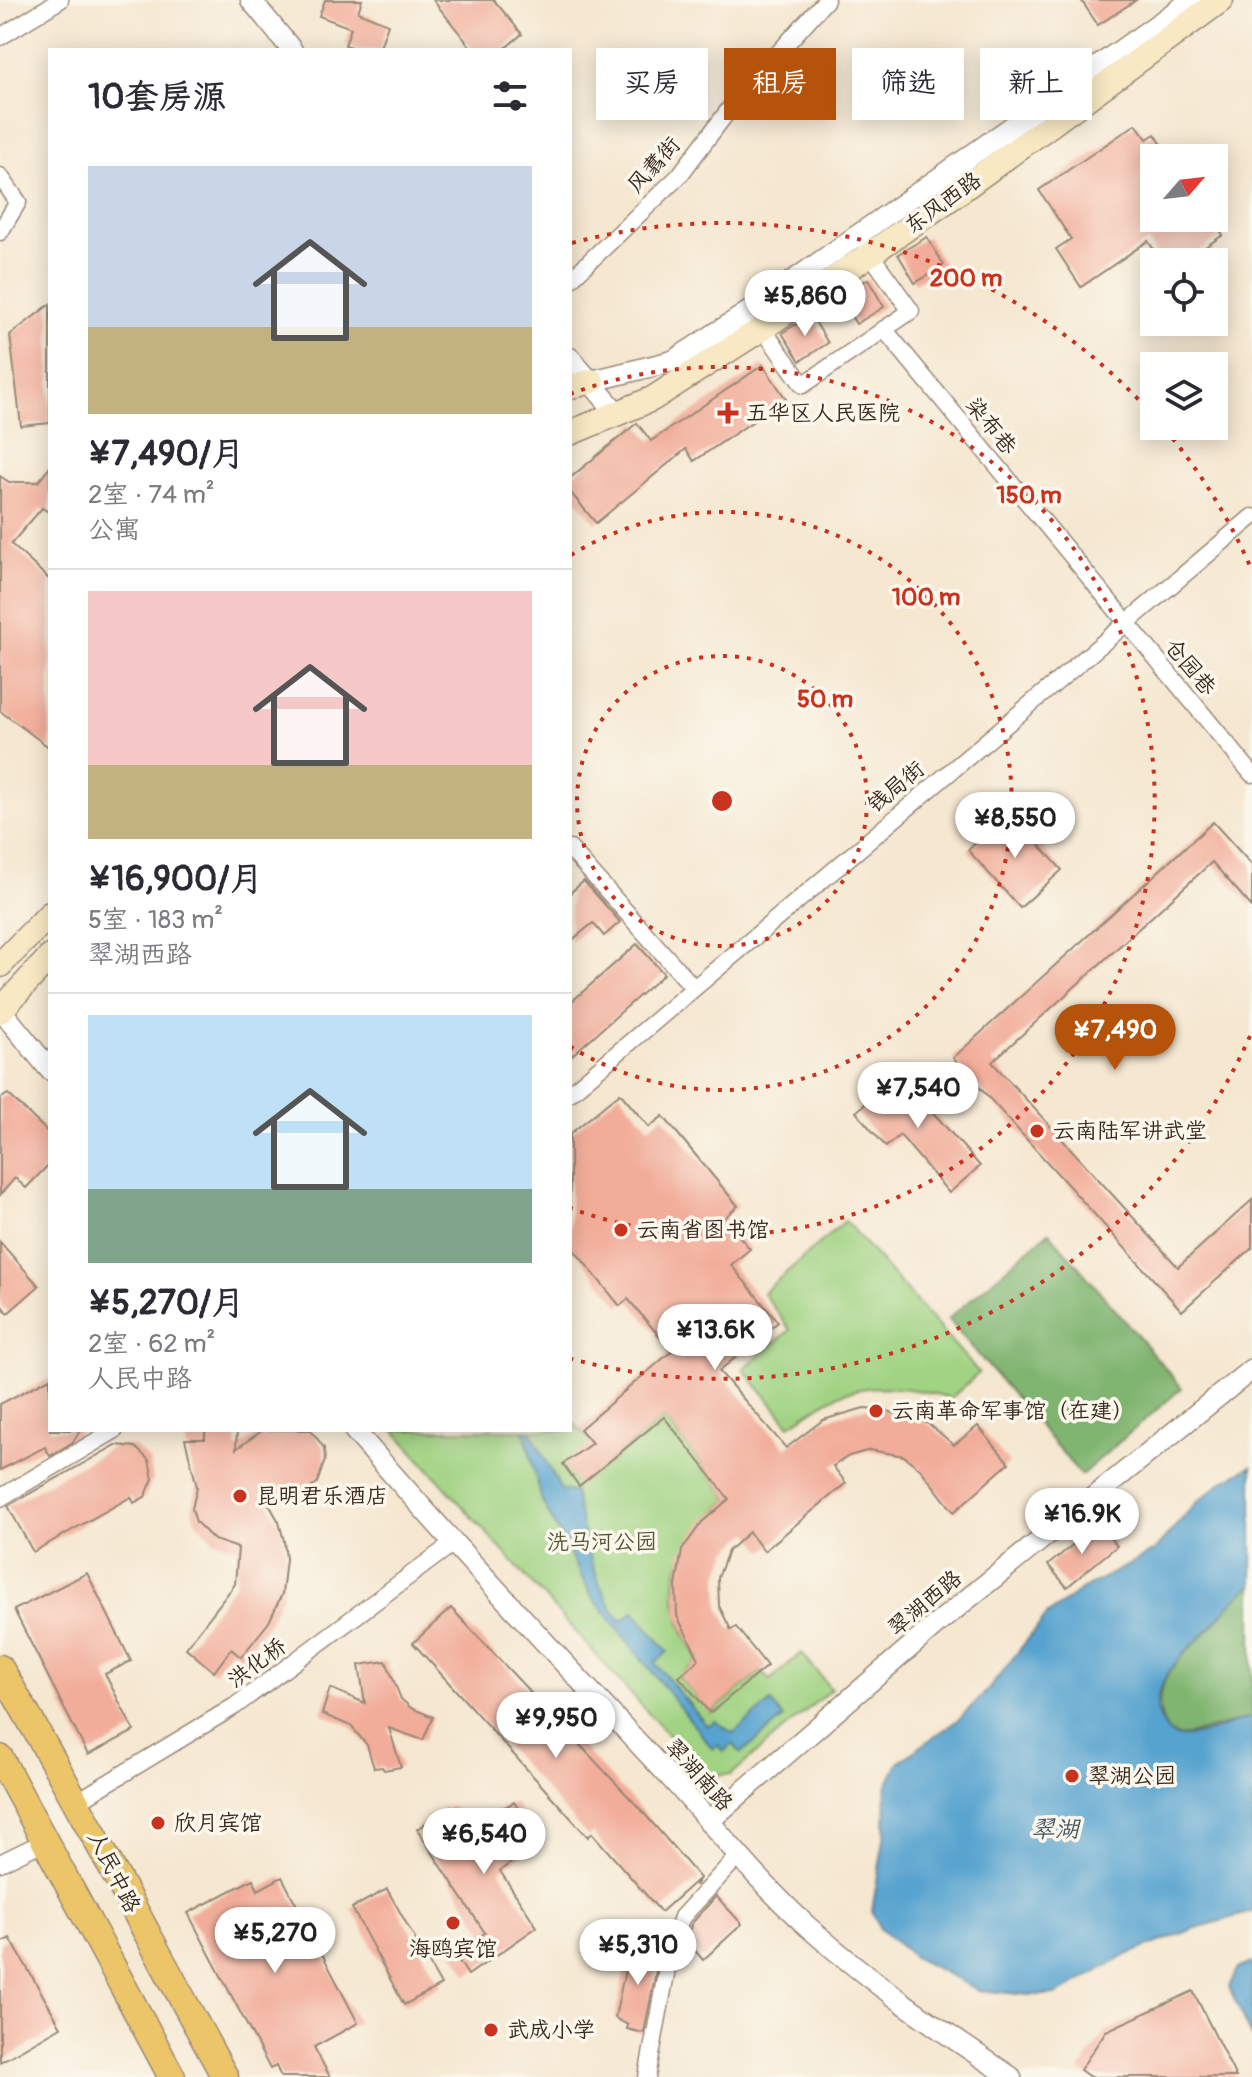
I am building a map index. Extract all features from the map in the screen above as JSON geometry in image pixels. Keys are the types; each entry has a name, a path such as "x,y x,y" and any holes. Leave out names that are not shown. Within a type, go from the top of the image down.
{"main road":[{"name":"东风西路","path":"572,432 652,399 757,320 1221,0"},
{"path":"0,965 48,916"},
{"path":"0,1010 48,959"},
{"name":"人民中路","path":"0,1668 78,1801 113,1873 225,2077"},
{"name":"人民中路","path":"0,1758 172,2077"}],"street":[{"path":"0,37 60,0"},
{"path":"251,0 290,48"},
{"name":"风翥街","path":"572,278 679,176 737,99 826,0"},
{"name":"东风西路","path":"864,246 1192,0"},
{"path":"0,176 18,202 0,232"},
{"path":"757,320 803,385 911,311 864,246"},
{"name":"东风西路","path":"581,384 673,361 757,320"},
{"name":"染布巷","path":"884,329 1126,624"},
{"path":"572,363 581,384 616,412"},
{"name":"钱局街","path":"572,1091 1252,517"},
{"name":"仓园巷","path":"1126,624 1252,774"},
{"path":"572,851 693,987"},
{"path":"0,1010 48,1068"},
{"name":"翠湖西路","path":"709,1821 939,1622 1252,1369"},
{"path":"0,1498 112,1432"},
{"name":"翠湖南路","path":"356,1432 452,1544 738,1856 805,1924 903,2005 1011,2077"},
{"name":"洪化桥","path":"78,1801 235,1706 452,1544"},
{"path":"0,1863 45,1841"},
{"path":"647,2077 670,1952 682,1917 738,1856"}],"green space":[{"path":"845,1221 979,1373 951,1398 895,1388 865,1388 826,1401 790,1425 743,1369 790,1330 763,1293"},
{"path":"1049,1232 1182,1388 1081,1475 948,1319"},
{"name":"洗马河公园","path":"664,1417 729,1499 695,1535 684,1553 677,1573 675,1593 677,1614 685,1636 699,1659 679,1677 711,1713 761,1671 770,1680 802,1653 831,1689 731,1775 704,1775 396,1432 572,1432 572,1420 609,1463"},
{"path":"1252,1585 1252,1717 1181,1737 1168,1732 1159,1700 1169,1673"}],"water":[{"path":"525,1432 531,1432 561,1490 574,1492 596,1576 611,1607 621,1621 634,1611 668,1652 655,1663 707,1726 715,1721 733,1733 771,1702 784,1718 741,1753 733,1744 723,1752 718,1745 713,1749 591,1595 542,1501"},
{"name":"翠湖","path":"1252,1466 1252,1585 1236,1598 1172,1668 1163,1681 1157,1708 1167,1730 1180,1737 1252,1717 1252,1912 1196,1928 1129,1954 1056,1995 978,1990 913,1957 880,1929 872,1911 885,1833 886,1788 898,1763 959,1719 987,1691 1047,1615 1081,1590 1154,1551 1196,1503 1222,1482"},
{"path":"1252,1963 1252,2037 1229,1987 1237,1969"}],"building":[{"path":"325,0 362,0 358,12 388,24 380,48 353,48 345,45 351,28 319,16"},
{"path":"433,0 494,0 522,34 505,48 471,48"},
{"path":"1081,0 1136,0 1098,25"},
{"path":"1136,124 1147,139 1155,134 1162,144 1140,144 1140,232 1221,232 1223,235 1204,248 1153,248 1148,241 1081,287 1056,249 1071,239 1039,190"},
{"path":"927,237 944,265 915,283 898,254"},
{"path":"868,279 884,307 856,324 839,296"},
{"path":"48,306 48,423 21,426 10,335"},
{"path":"811,315 828,343 800,361 782,333"},
{"path":"763,365 786,399 694,461 686,449 596,523 572,494 572,476 637,423 651,441"},
{"path":"48,470 48,512 42,508 11,544 48,578 48,747 0,711 0,476 9,482 38,482"},
{"path":"1010,812 1062,870 1020,908 968,850"},
{"name":"云南陆军讲武堂","path":"1213,822 1252,865 1252,907 1212,862 992,1062 1178,1267 1252,1200 1252,1248 1182,1311 953,1058"},
{"path":"584,881 620,922 604,936 593,923 572,940 572,891"},
{"path":"637,944 664,974 572,1055 572,1001"},
{"path":"905,1069 936,1104 930,1109 980,1166 949,1193 900,1135 886,1147 856,1112"},
{"path":"620,1093 649,1127 663,1116 738,1206 724,1218 750,1249 731,1265 778,1322 719,1371 786,1448 823,1420 864,1408 881,1409 929,1424 954,1445 978,1426 1009,1463 954,1512 920,1469 904,1456 870,1450 849,1456 833,1466 846,1483 764,1551 749,1532 728,1551 718,1578 719,1606 731,1630 736,1627 767,1666 710,1713 679,1677 699,1659 677,1616 676,1586 682,1550 702,1522 729,1499 664,1417 579,1486 563,1464 592,1443 580,1429 672,1351 628,1299 620,1306 572,1247 572,1132"},
{"path":"8,1094 48,1132 48,1165 26,1188 15,1178 0,1195 0,1099"},
{"path":"0,1242 39,1286 8,1313 0,1304"},
{"path":"48,1379 48,1432 79,1432 73,1442 50,1456 45,1447 0,1470 0,1404"},
{"path":"205,1432 237,1432 236,1449 260,1432 312,1432 324,1448 325,1460 317,1483 308,1491 297,1496 266,1499 279,1522 284,1541 286,1559 282,1594 269,1622 241,1657 231,1649 214,1672 186,1648 235,1584 238,1548 214,1540 196,1522 192,1509 197,1487 185,1439 205,1439"},
{"path":"116,1445 135,1447 149,1460 153,1479 145,1497 134,1503 131,1497 33,1552 8,1506"},
{"path":"1098,1524 1117,1546 1067,1587 1048,1565"},
{"path":"87,1573 131,1661 105,1674 134,1731 88,1755 14,1610"},
{"path":"451,1608 643,1812 700,1878 695,1886 696,1881 661,1912 592,1833 588,1837 413,1643"},
{"path":"386,1661 401,1699 411,1708 433,1717 423,1740 389,1728 401,1767 384,1770 382,1767 374,1768 367,1745 351,1726 322,1714 330,1688 365,1703 359,1665"},
{"path":"514,1802 539,1841 500,1871 537,1927 468,1975 454,1953 485,1933 417,1829 451,1806 466,1829"},
{"path":"282,1877 358,2023 314,2047 330,2077 281,2077 276,2066 270,2069 188,1913 253,1879 258,1890"},
{"path":"387,1889 441,1985 404,2005 352,1908"},
{"path":"716,1896 742,1924 703,1960 686,1940 692,1923"},
{"path":"10,1938 61,2027 0,2062 0,1943"},
{"path":"644,1942 661,1945 644,2033 627,2029 628,2025 615,2018 629,1950 642,1950"},
{"path":"1193,1991 1236,2077 1090,2077 1080,2070 1106,2031"}],"place":[{"name":"五华区人民医院","path":"728,413"},
{"name":"云南陆军讲武堂","path":"1037,1131"},
{"name":"云南省图书馆","path":"621,1230"},
{"name":"云南革命军事馆（在建）","path":"876,1411"},
{"name":"昆明君乐酒店","path":"240,1496"},
{"name":"翠湖公园","path":"1072,1776"},
{"name":"欣月宾馆","path":"158,1823"},
{"name":"海鸥宾馆","path":"453,1923"},
{"name":"武成小学","path":"491,2030"}]}
